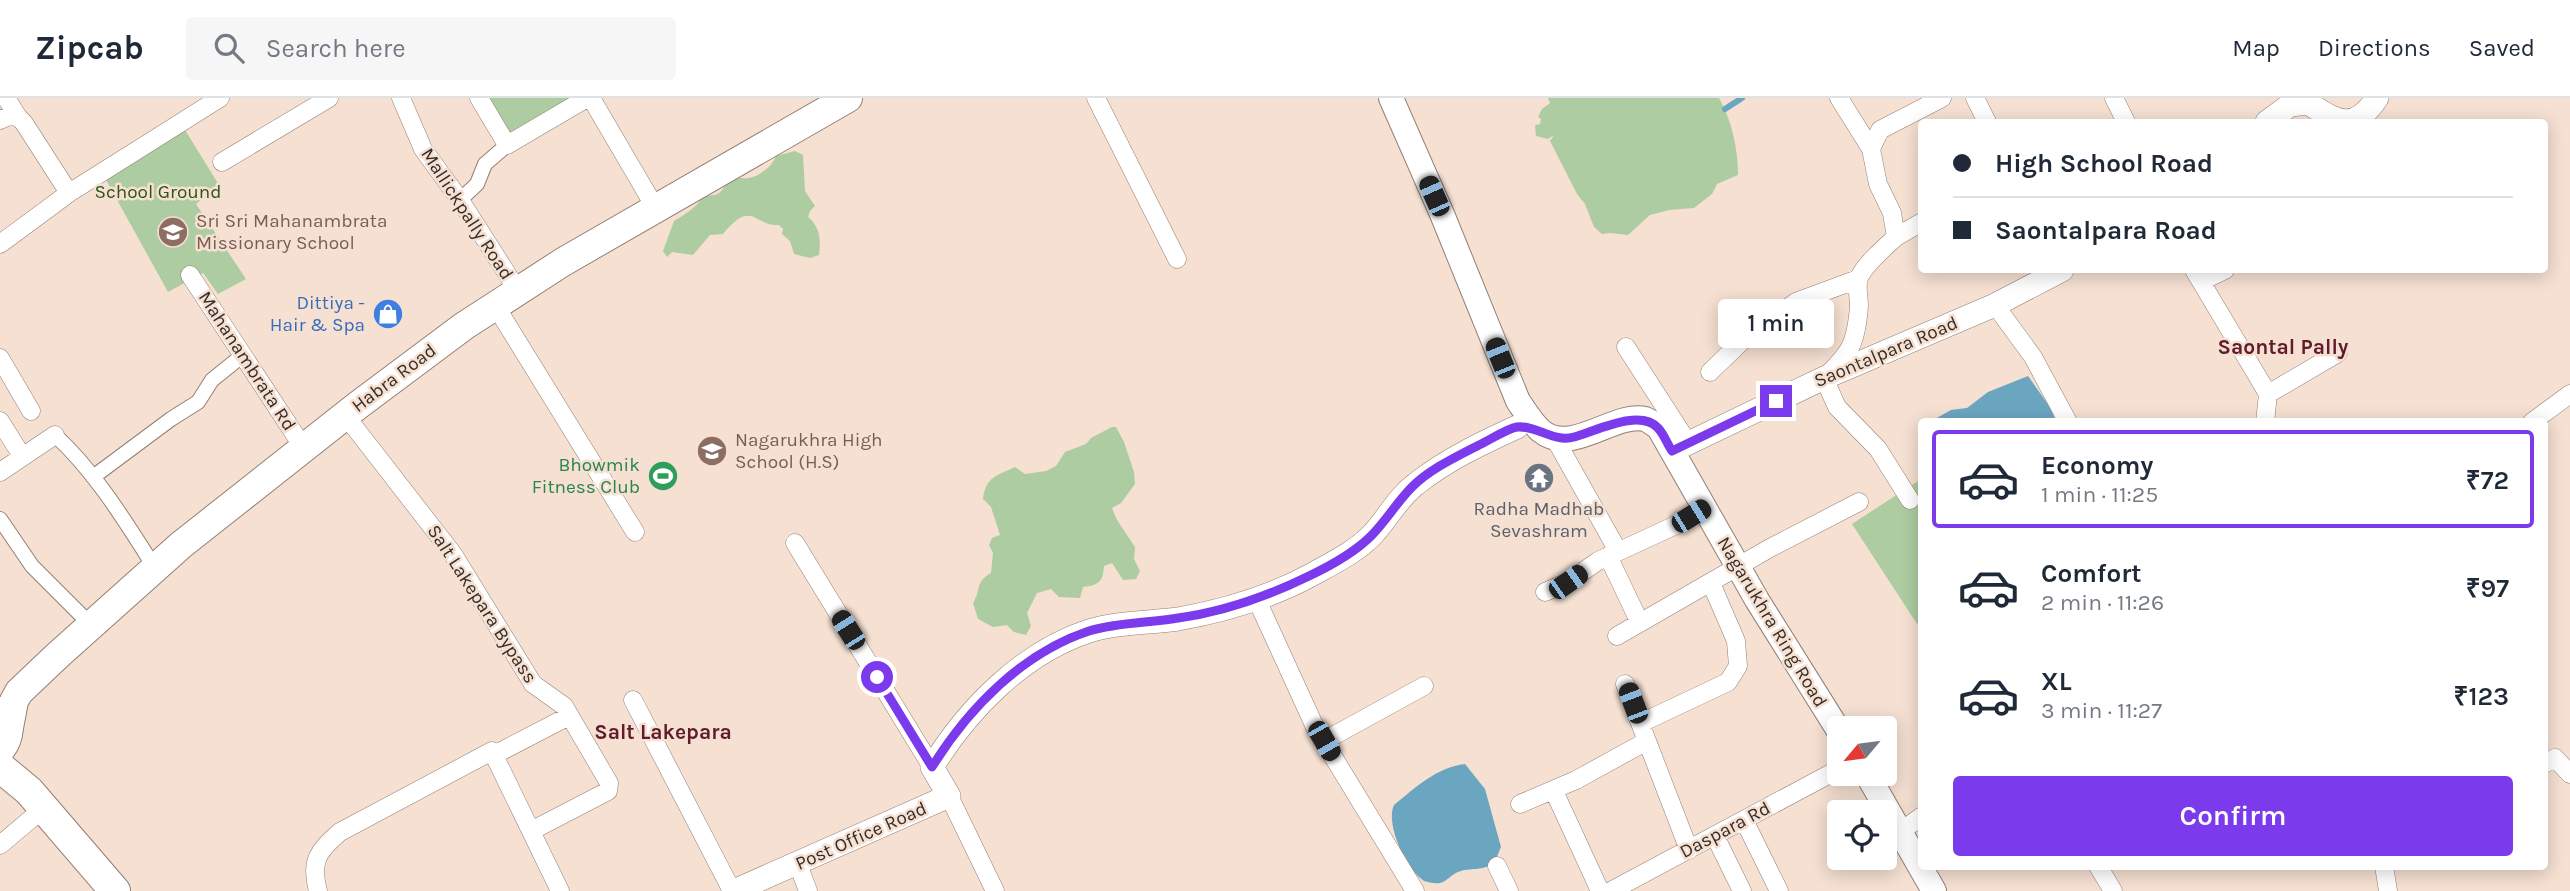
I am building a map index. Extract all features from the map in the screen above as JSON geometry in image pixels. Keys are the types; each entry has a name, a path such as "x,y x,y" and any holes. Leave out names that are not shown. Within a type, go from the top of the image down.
{"highway":[{"path":"11,752 107,888"}],"main road":[{"name":"Habra Road","path":"11,752 91,625 155,568 303,447 464,326 563,262 848,98"},
{"path":"1391,98 1442,214 1518,401 1548,435"},
{"name":"Nagarukhra Ring Road","path":"1548,435 1570,439 1635,419 1648,420 1680,447 1704,508 1830,716"},
{"path":"1874,786 1918,863"},
{"path":"1922,870 1934,891"}],"street":[{"path":"6,98 69,193"},
{"path":"0,244 69,193 220,98"},
{"path":"222,162 329,98"},
{"name":"Mallickpally Road","path":"401,98 423,149 460,200 507,298 635,532"},
{"path":"479,98 507,145"},
{"path":"460,200 477,184 485,164 507,145 588,98 656,209"},
{"path":"1096,98 1177,259"},
{"path":"1839,98 1871,149 1878,184 1892,214 1896,237"},
{"path":"1871,149 1880,130 1942,98"},
{"path":"1975,98 1986,119"},
{"path":"2114,98 2124,119"},
{"path":"2354,119 2360,117 2376,98"},
{"path":"2271,119 2290,105 2308,103 2332,119"},
{"path":"0,120 9,116 18,117"},
{"path":"1710,372 1741,342 1796,302 1858,279 1879,252 1896,237 1918,224"},
{"name":"Saontalpara Road","path":"1680,447 1824,378 1995,304 2048,273"},
{"name":"Mahanambrata Rd","path":"190,275 303,447"},
{"path":"2198,275 2268,394 2265,418"},
{"path":"1858,279 1859,304 1855,341 1839,364 1824,378 1837,408 1878,449 1910,500"},
{"path":"1995,304 2033,357 2066,418"},
{"path":"1626,347 1680,447"},
{"path":"2268,394 2338,353"},
{"path":"93,477 198,401 212,380 243,355"},
{"path":"0,358 31,411"},
{"path":"2537,418 2570,394"},
{"path":"1517,427 1518,401"},
{"name":"Salt Lakepara Bypass","path":"345,415 453,554 533,684 559,701 609,788 608,791 531,831"},
{"path":"0,421 23,456"},
{"path":"932,767 948,741 1001,683 1062,642 1116,625 1181,618 1214,611 1256,598 1310,576 1347,555 1370,536 1414,485 1449,461 1517,427 1548,435 1613,554 1640,623"},
{"path":"0,472 55,435 80,458 155,568"},
{"path":"1617,636 1801,530 1859,502"},
{"path":"1545,592 1704,508"},
{"path":"0,519 32,566 91,625"},
{"path":"795,543 949,796 995,891"},
{"path":"1641,723 1728,682 1738,666 1736,641 1711,583"},
{"path":"1256,598 1324,741 1415,891"},
{"path":"1625,684 1689,849"},
{"path":"1324,741 1424,686"},
{"path":"633,700 733,891"},
{"path":"494,755 569,716"},
{"path":"1520,803 1554,790 1647,741"},
{"path":"318,891 315,880 316,856 340,832 492,751 560,891"},
{"path":"0,845 11,752"},
{"path":"2548,762 2555,758 2570,774"},
{"name":"Daspara Rd","path":"1611,891 1827,775"},
{"path":"1554,790 1600,891"},
{"name":"Post Office Road","path":"733,891 949,796"},
{"path":"1900,832 1918,819"},
{"path":"1744,820 1779,891"},
{"path":"1715,836 1742,891"},
{"path":"798,864 808,891"},
{"path":"1497,866 1509,891"},
{"path":"2100,870 2113,891"},
{"path":"2385,870 2388,891"}],"green space":[{"path":"485,98 576,98 509,138"},
{"path":"1548,98 1719,98 1733,135 1738,175 1717,184 1712,194 1694,208 1650,215 1628,235 1602,234 1594,227 1585,204 1577,194 1550,141 1554,135 1548,139 1536,136 1535,125 1540,124 1541,119 1538,117 1542,109 1550,103"},
{"name":"School Ground","path":"185,130 219,185 196,204 246,279 218,294 203,273 168,292 105,178"},
{"path":"795,151 803,155 805,191 815,206 808,217 819,234 819,255 810,258 794,254 790,241 782,234 783,229 779,225 747,216 733,223 723,234 710,235 693,255 672,252 667,257 663,251 674,221 707,196 720,192 726,183 738,177 755,176 765,170 776,156"},
{"path":"1116,427 1124,442 1134,472 1135,484 1121,503 1112,508 1135,547 1134,559 1140,571 1136,579 1123,580 1112,563 1104,566 1099,582 1083,587 1080,598 1059,597 1051,589 1037,593 1027,613 1031,626 1026,635 1014,632 1007,625 993,627 978,619 973,603 980,583 991,573 993,553 989,545 992,538 1000,535 991,507 983,499 990,481 1015,467 1025,474 1046,471 1056,466 1065,452 1086,444 1091,438"},
{"path":"1918,481 1918,625 1852,524"}],"water":[{"path":"2028,376 2050,407 2054,418 1937,418 1951,410 1967,408 1988,392"},
{"path":"1465,764 1485,789 1501,847 1494,862 1486,867 1458,872 1440,883 1424,881 1410,867 1399,846 1392,823 1394,805 1436,774"}],"waterway":[{"path":"1725,109 1742,98"}],"place":[{"name":"Sri Sri Mahanambrata Missionary School","path":"173,232"},
{"name":"Dittiya - Hair & Spa","path":"388,314"},
{"name":"Nagarukhra High School (H.S)","path":"712,451"},
{"name":"Bhowmik Fitness Club","path":"663,476"},
{"name":"Radha Madhab Sevashram","path":"1539,478"}],"district":[{"name":"Saontal Pally","path":"2283,347"},
{"name":"Salt Lakepara","path":"663,732"}],"route":[{"path":"877,677 932,767 948,741 1001,683 1062,642 1116,625 1148,623 1214,611 1310,576 1347,555 1370,536 1414,485 1449,461 1517,427 1570,439 1635,419 1648,420 1659,428 1672,451 1776,401"}]}
